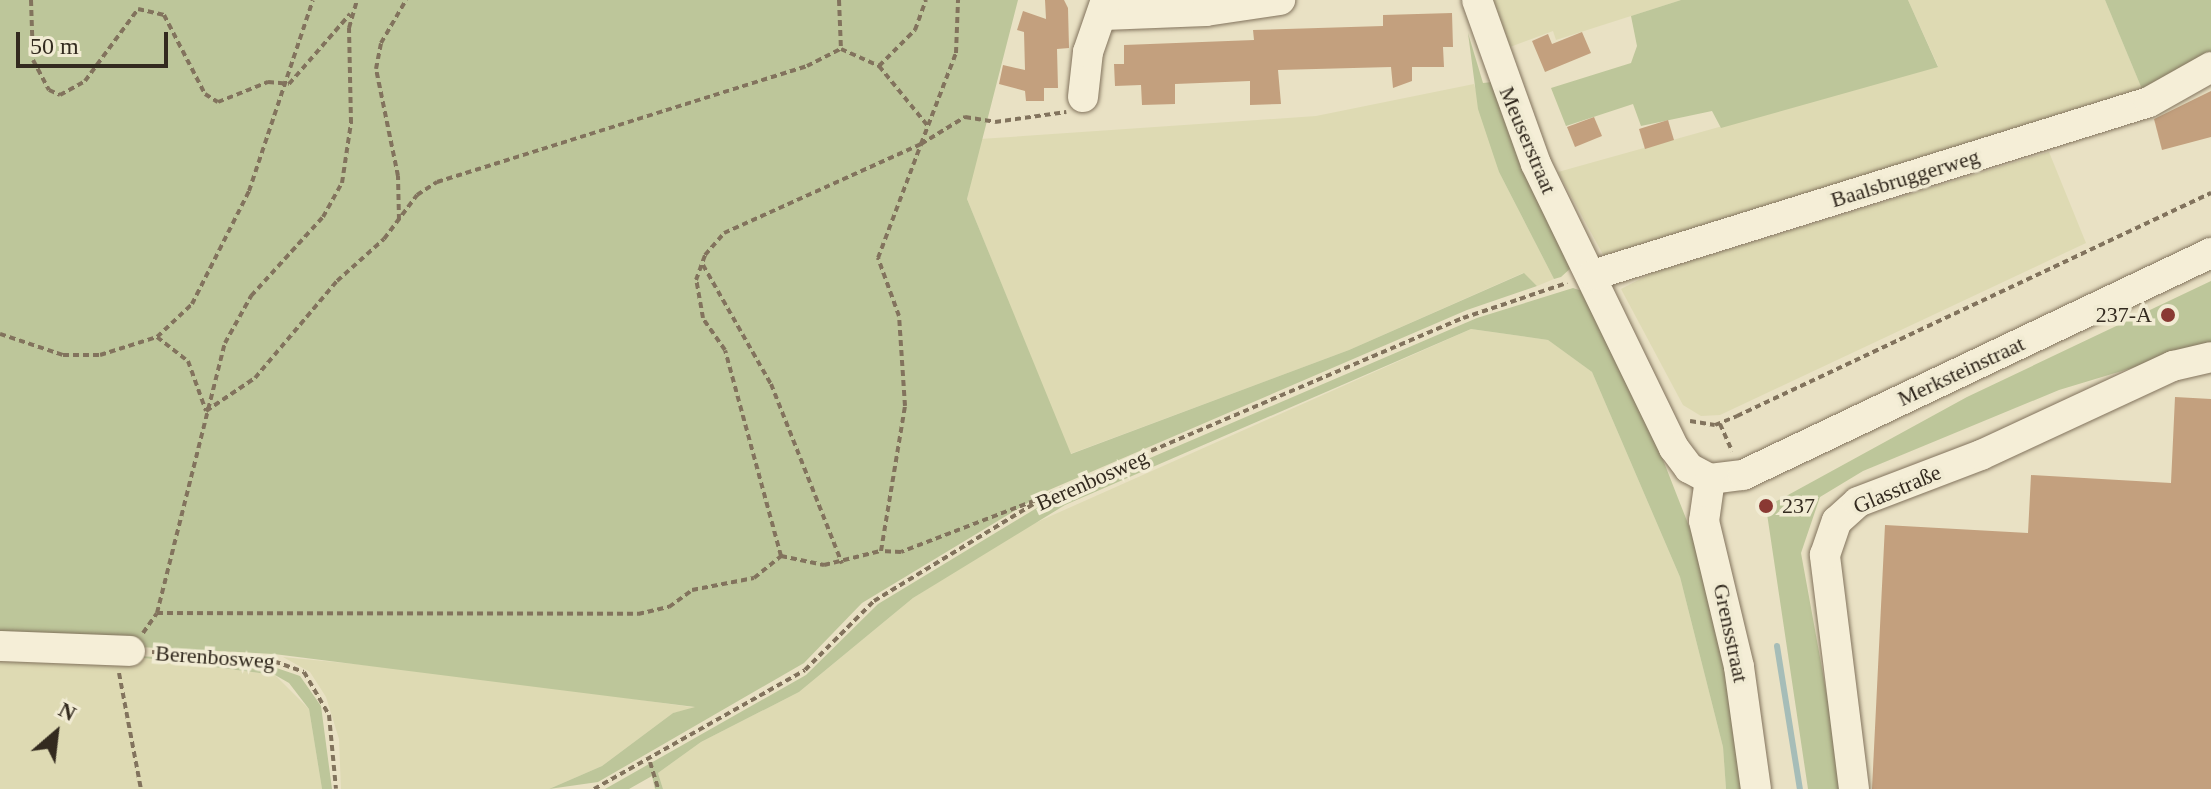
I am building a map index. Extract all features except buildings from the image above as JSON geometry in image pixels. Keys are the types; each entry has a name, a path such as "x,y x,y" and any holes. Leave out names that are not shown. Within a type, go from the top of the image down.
{"street":[{"path":"1083,97 1088,52 1105,7 1206,11 1280,0"},
{"name":"Meuserstraat","path":"1477,0 1536,164 1593,275"},
{"name":"Baalsbruggerweg","path":"1593,275 2149,102 2211,67"},
{"name":"Merksteinstraat","path":"1710,479 1743,475 2211,253"},
{"path":"1593,275 1679,455 1710,479"},
{"name":"Glasstraße","path":"1854,789 1825,555 1837,521 1858,502 1981,455 2173,366 2211,357"},
{"name":"Grensstraat","path":"1710,479 1704,521 1739,667 1756,789"},
{"path":"0,646 124,651"}],"path":[{"path":"31,0 33,60 49,90 60,95 85,81 138,9 164,15 211,99 226,100 268,82 289,84"},
{"path":"0,334 82,357 157,337 192,304 224,250 289,84 313,0"},
{"path":"141,789 124,651 157,613 225,343 251,296 323,217 342,183 350,133 352,13 357,0"},
{"path":"399,223 398,176 376,69 381,43 406,0"},
{"path":"839,0 841,49"},
{"path":"879,66 915,30 926,0"},
{"path":"881,551 905,406 899,316 878,258 956,53 958,0"},
{"path":"289,84 352,13"},
{"path":"206,411 255,378 337,281 399,223 417,195 437,182 807,66 841,49"},
{"path":"841,49 879,66 928,126"},
{"path":"781,556 725,350 703,318 696,280 702,263 724,233 921,144 965,117 1056,118 1083,97"},
{"path":"1720,424 2211,193"},
{"path":"702,263 771,384 842,563"},
{"name":"Berenbosweg","path":"594,789 650,762 730,707 805,670 874,601 1050,494 1463,318 1593,275"},
{"path":"157,337 188,361 206,411"},
{"path":"157,613 638,614 710,585 754,578 781,556 842,563 881,551 901,552 1050,494"},
{"name":"Berenbosweg","path":"124,651 265,658 304,672 329,715 336,789"},
{"path":"650,762 658,789"}],"shaded area":[{"path":"1491,0 1681,0 1556,40 1553,31 1510,47"},
{"path":"1908,0 2105,0 2144,94 1606,260 1558,172 1938,66"},
{"path":"1474,84 1499,172 1554,279 1537,286 1523,273 1349,350 1070,454 967,199 980,139 1316,116"},
{"path":"2049,152 2086,243 1720,415 1701,416 1683,405 1621,289 1654,272"},
{"path":"1471,329 1548,340 1592,372 1680,577 1723,747 1726,789 663,789 658,773 701,742 799,692 913,598 1017,531"},
{"path":"0,655 121,655 275,675 309,709 322,789 0,789"},
{"path":"283,657 457,674 698,708 673,713 602,766 549,789 341,789 339,739 326,697 310,672"}],"green space":[{"path":"0,0 1018,0 967,199 1071,454 1349,350 1524,273 1537,286 1467,310 1049,490 862,603 804,663 598,782 549,789 602,766 673,713 695,707 274,654 0,640"},
{"path":"1681,0 1908,0 1938,67 1721,128 1712,111 1641,126 1633,104 1566,126 1551,88 1631,63 1637,46 1631,16"},
{"path":"2105,0 2211,0 2211,58 2144,94"},
{"path":"1468,33 1483,83 1492,82 1572,267 1561,277 1554,279 1499,172 1478,109"},
{"path":"2211,281 2211,344 2059,390 1863,471 1820,497 1801,553 1844,789 1808,789 1766,507 1967,397"},
{"path":"1573,288 1582,291 1656,442 1696,544 1713,603 1748,789 1726,789 1723,747 1680,577 1592,372 1548,340 1471,329 1065,505 913,598 799,692 701,742 658,773 663,789 655,789 652,776 629,789 605,789 806,675 878,604 1045,503 1477,318"},
{"path":"121,655 262,663 300,676 321,706 332,789 322,789 309,709 289,683 275,675"}],"waterway":[{"path":"1777,646 1800,789"}],"place":[{"name":"237-A","path":"2168,315"},
{"name":"237","path":"1766,506"}]}
